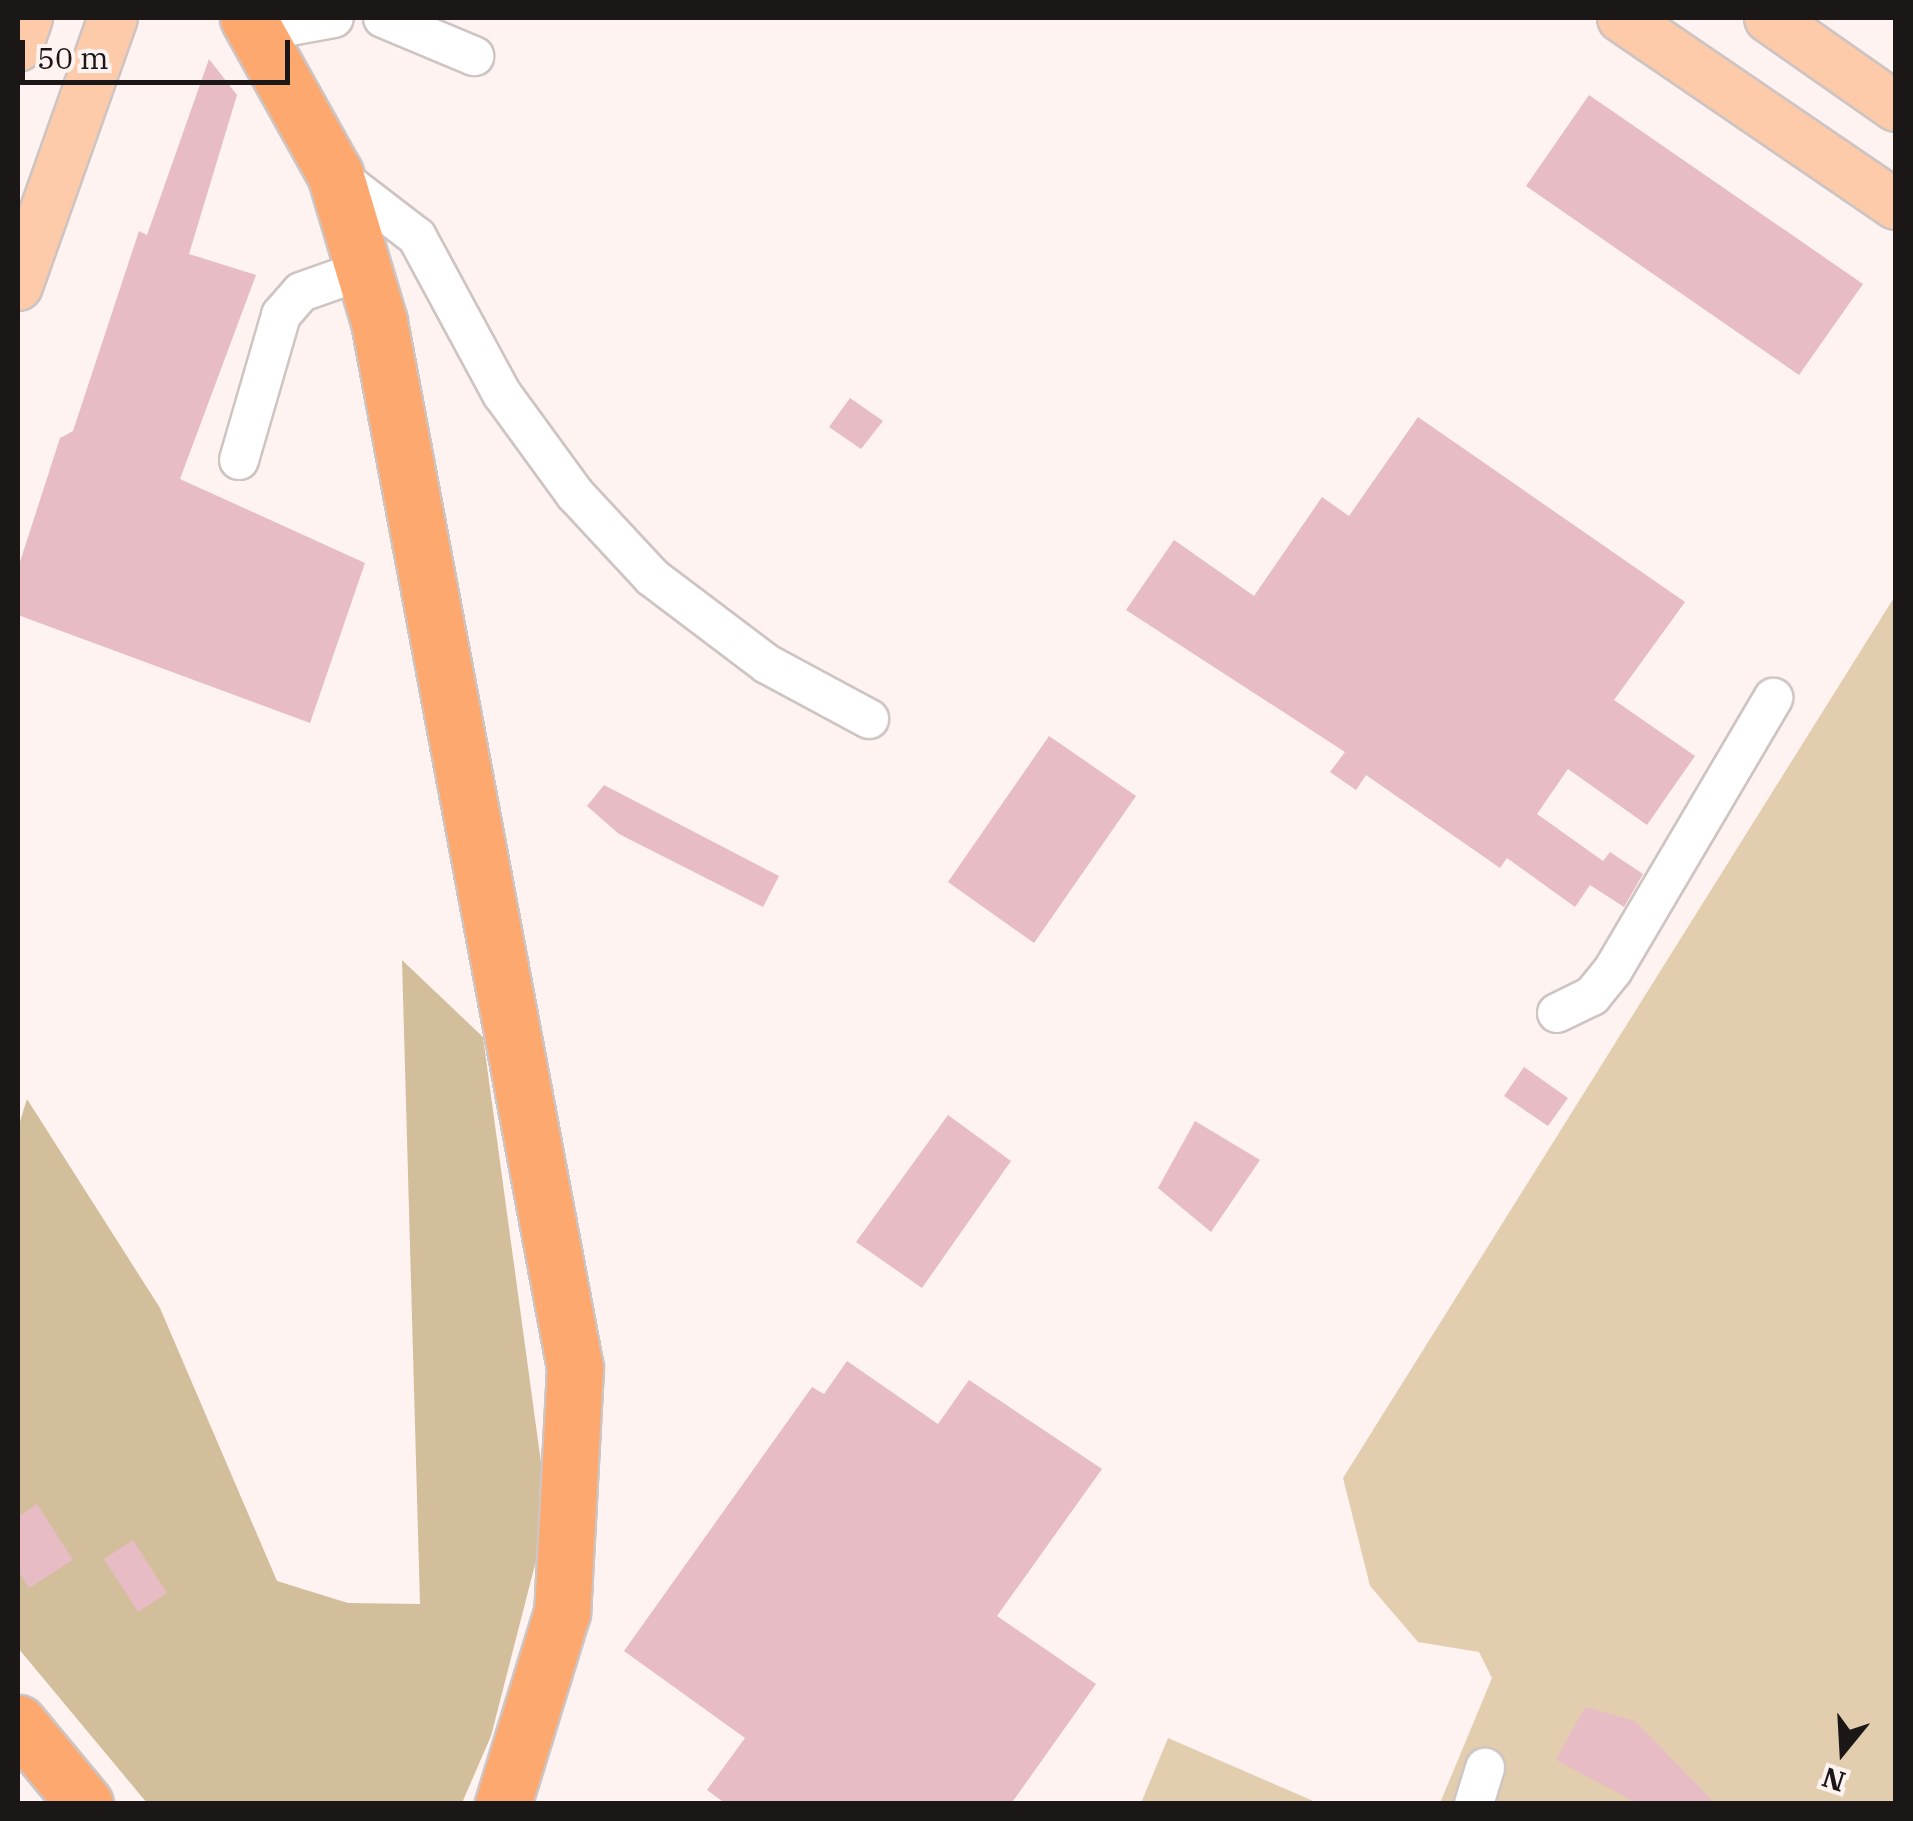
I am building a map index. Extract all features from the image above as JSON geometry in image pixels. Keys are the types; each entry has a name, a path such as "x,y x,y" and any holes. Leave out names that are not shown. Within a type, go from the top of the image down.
{"highway":[{"path":"252,25 335,174 364,270 575,1368 562,1612 502,1804"},
{"path":"18,1722 85,1804"}],"main road":[{"path":"18,48 28,18"},
{"path":"18,286 113,18"},
{"path":"1622,18 1896,205"},
{"path":"1769,18 1896,106"}],"lane":[{"path":"252,25 334,18"},
{"path":"383,18 474,56"},
{"path":"335,174 417,238 502,394 574,494 652,577 766,664 869,720"},
{"path":"239,460 281,316 301,292 364,270"},
{"path":"1557,1012 1592,996 1613,970 1773,698"}],"shaded area":[{"path":"1895,596 1895,1803 1440,1803 1492,1678 1479,1652 1418,1642 1370,1586 1343,1478"},
{"path":"402,960 483,1037 548,1514 491,1736 462,1803 147,1803 18,1648 18,1128 27,1099 160,1308 277,1581 348,1603 420,1604"},
{"path":"1168,1738 1318,1803 1141,1803"}],"building":[{"path":"209,59 237,95 189,254 256,275 180,479 365,563 310,723 18,615 18,568 60,438 73,431 139,231 147,235"},
{"path":"1589,95 1863,284 1799,375 1526,186"},
{"path":"850,398 883,421 861,449 829,427"},
{"path":"1418,417 1685,602 1614,700 1695,756 1647,825 1568,769 1537,814 1603,861 1610,852 1643,874 1624,907 1590,885 1575,907 1507,858 1500,868 1366,775 1356,790 1330,772 1345,752 1126,610 1174,540 1254,596 1322,497 1349,516"},
{"path":"1049,736 1136,796 1034,943 948,882"},
{"path":"604,785 779,876 763,907 619,834 587,806"},
{"path":"1524,1067 1568,1098 1548,1126 1504,1096"},
{"path":"948,1115 1011,1161 922,1288 856,1242"},
{"path":"1195,1121 1260,1160 1211,1232 1158,1188"},
{"path":"847,1361 938,1424 969,1380 1102,1469 997,1616 1096,1684 1011,1804 726,1804 707,1790 745,1738 624,1651 812,1387 824,1394"},
{"path":"37,1504 73,1560 29,1588 18,1570 18,1517"},
{"path":"133,1540 167,1593 138,1612 104,1559"},
{"path":"1585,1707 1635,1721 1716,1804 1639,1804 1556,1760"}]}
